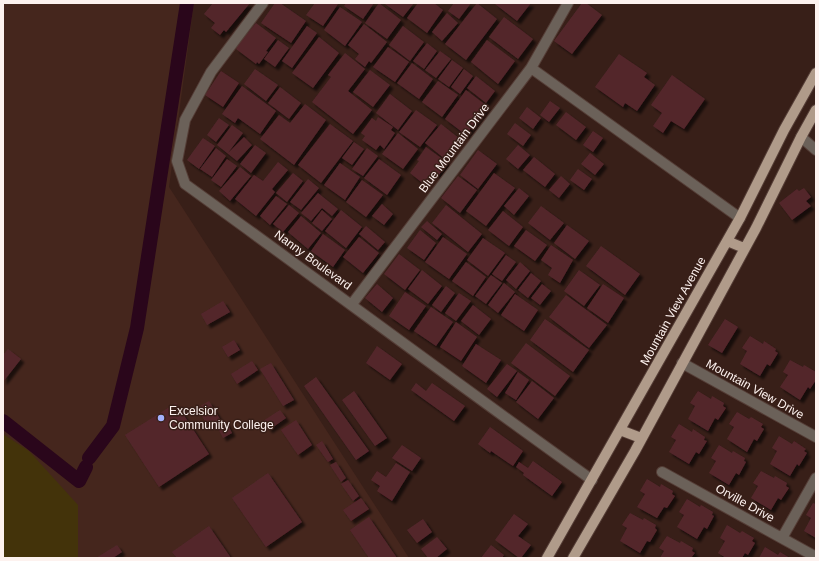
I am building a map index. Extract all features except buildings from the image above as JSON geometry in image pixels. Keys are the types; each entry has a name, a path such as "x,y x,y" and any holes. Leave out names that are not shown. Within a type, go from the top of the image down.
{"main road":[{"name":"Mountain View Avenue","path":"547,558 740,218 784,130 816,73"},
{"path":"572,558 635,451 756,228 816,110"},
{"path":"727,241 744,248"},
{"path":"620,430 641,438"}],"street":[{"name":"Nanny Boulevard","path":"263,3 211,72 185,120 177,161 185,184 592,480"},
{"name":"Blue Mountain Drive","path":"352,304 532,68 568,3"},
{"path":"532,68 740,218"},
{"path":"801,137 816,150"},
{"name":"Mountain View Drive","path":"682,363 816,437"},
{"name":"Orville Drive","path":"662,472 816,557"},
{"path":"782,538 816,478"}],"shaded area":[{"name":"Excelsior Community College","path":"3,3 194,3 169,187 409,558 3,558"},
{"path":"3,434 29,451 78,505 78,558 3,558"}],"waterway":[{"path":"89,458 113,426 137,328 187,3"},
{"path":"3,421 79,481 86,467"}],"place":[{"name":"Excelsior Community College","path":"161,418"}]}
